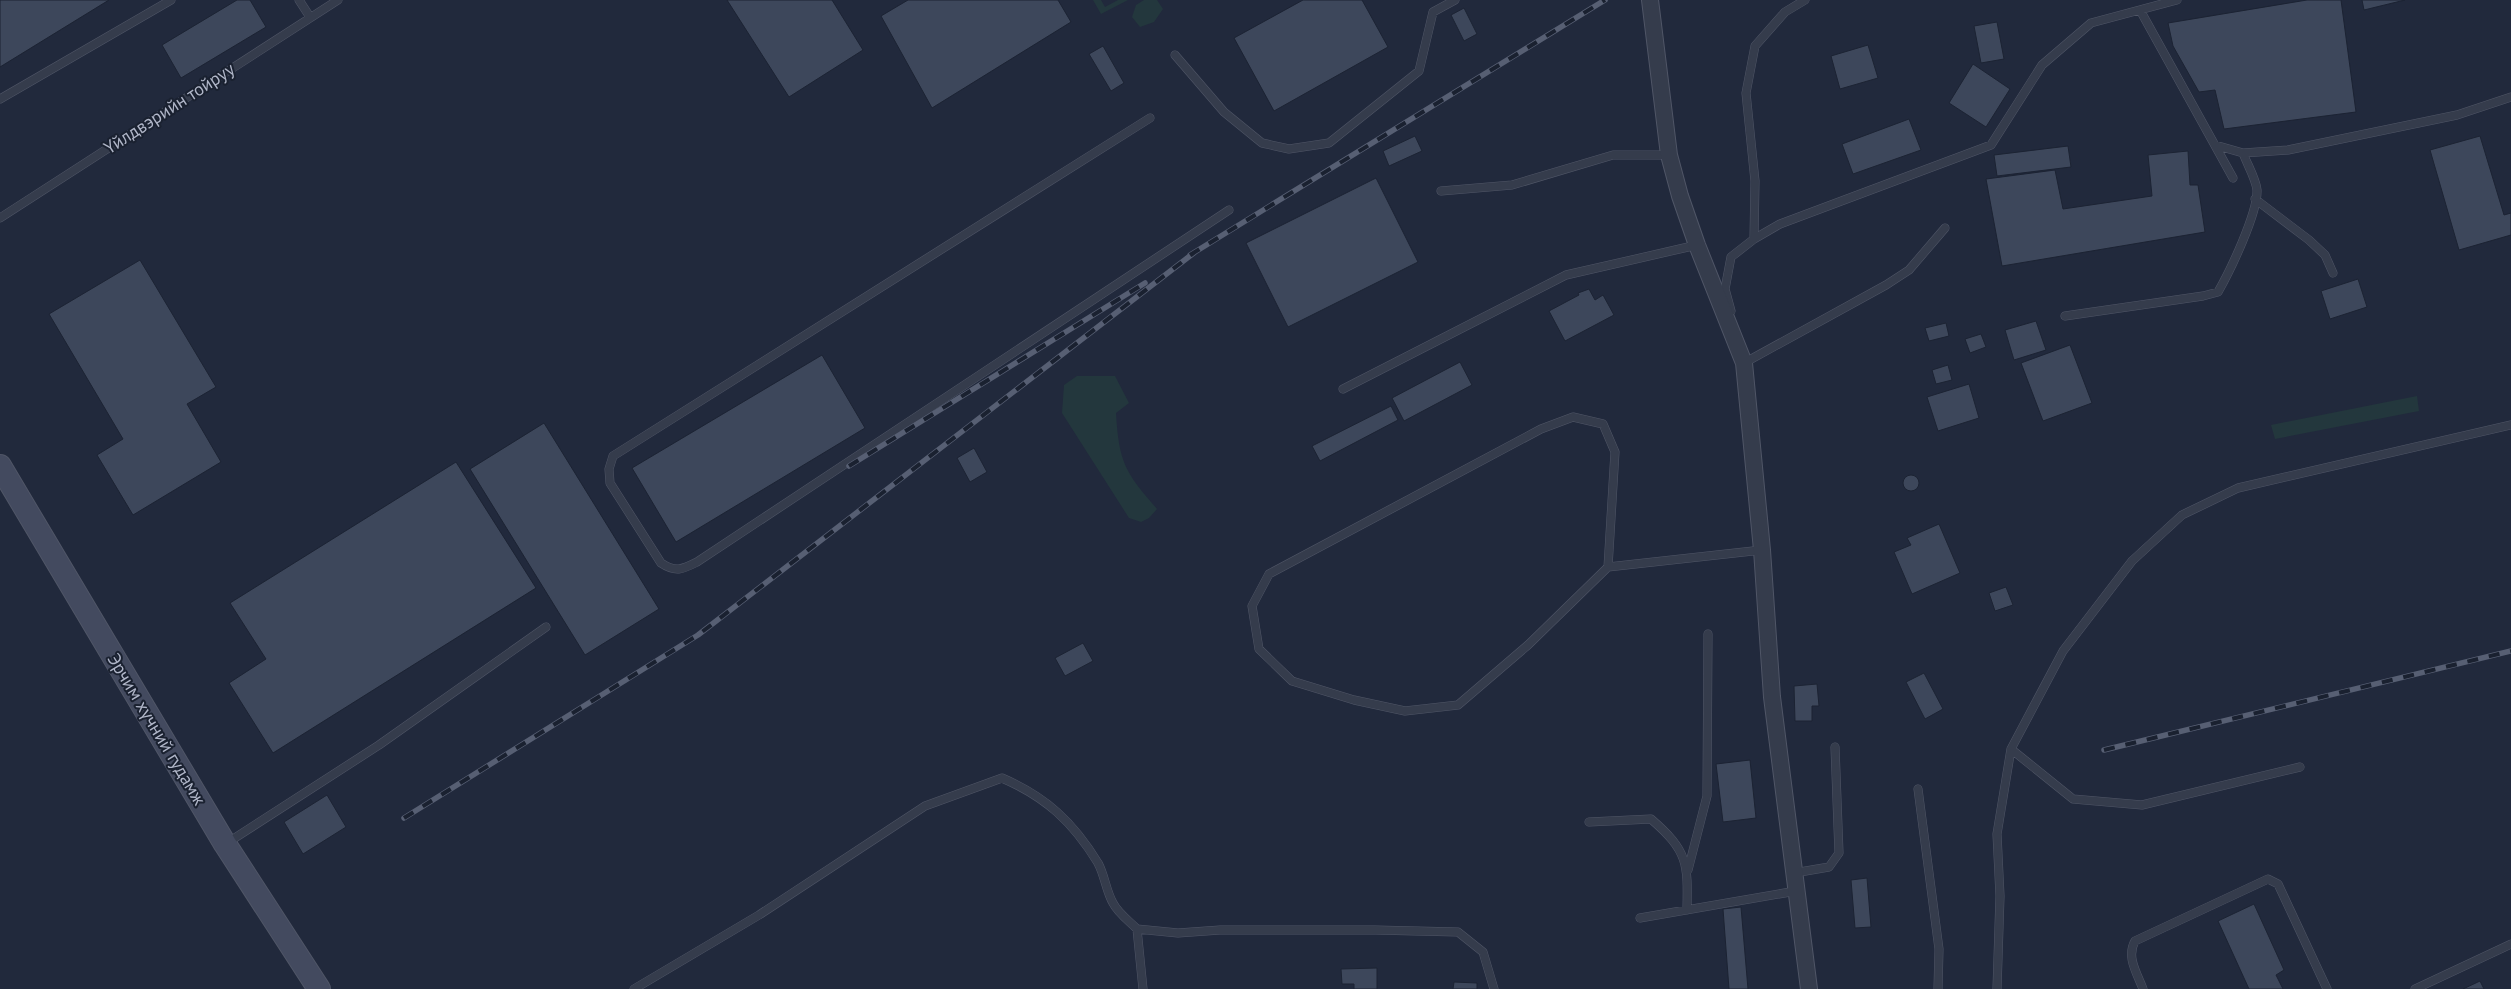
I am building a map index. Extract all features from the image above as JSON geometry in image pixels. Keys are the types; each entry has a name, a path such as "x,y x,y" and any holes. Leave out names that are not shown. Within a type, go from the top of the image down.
{"main road":[{"name":"Эрчим хүчний гудамж","path":"0,466 225,844 319,989"}],"street":[{"path":"1649,0 1669,155 1680,196 1744,363 1762,550 1772,698 1809,989"}],"lane":[{"path":"0,99 171,0"},
{"path":"299,0 310,17"},
{"name":"Үйлдвэрийн тойруу","path":"0,218 338,0"},
{"path":"1175,56 1224,112 1262,143 1289,149 1329,144 1419,71 1433,12 1455,0"},
{"path":"1754,238 1755,181 1746,94 1755,46 1785,12 1806,0"},
{"path":"1945,228 1909,270 1744,363 1725,289 1731,257 1754,238 1780,224 1991,145 2042,65 2091,23 2177,0"},
{"path":"2140,10 2233,178"},
{"path":"2215,145 2243,154 2288,150 2457,115 2511,97"},
{"path":"1150,118 613,456 609,468 610,483 661,563 671,570 680,570 698,562 1229,210"},
{"path":"2065,316 2204,296 2218,292 2238,252 2257,190 2243,154"},
{"path":"1441,191 1512,186 1613,155 1669,155"},
{"path":"2255,199 2310,240 2324,254 2333,273"},
{"path":"1343,389 1566,275 1698,245"},
{"path":"1608,567 1615,452 1603,424 1574,418 1542,429 1269,574 1252,606 1259,649 1292,681 1354,700 1405,711 1458,705 1528,645 1608,567 1762,550"},
{"path":"1997,989 2000,896 1997,834 2011,749 2063,651 2132,561 2182,515 2238,488 2511,425"},
{"path":"225,844 378,745 546,627"},
{"path":"1687,910 1688,870 1707,796 1708,634"},
{"path":"1794,873 1829,867 1839,853 1834,747"},
{"path":"2011,749 2073,799 2142,805 2300,767"},
{"path":"634,989 760,915 925,806 1002,778 1029,790 1053,806 1076,830 1099,865 1113,904 1136,929 1143,989"},
{"path":"1918,789 1939,949 1938,989"},
{"path":"1589,822 1650,819 1674,839 1688,870"},
{"path":"2143,989 2132,963 2131,949 2135,941 2268,879 2278,884 2327,989"},
{"path":"1640,918 1796,892"},
{"path":"1136,929 1178,933 1220,930 1458,932 1483,952 1494,989"},
{"path":"2415,989 2511,944"}],"shaded area":[{"path":"1093,0 1101,0 1105,7 1118,0 1128,0 1101,14"},
{"path":"1144,0 1157,0 1163,9 1154,22 1140,27 1132,17 1136,5"},
{"path":"1077,376 1115,376 1129,403 1116,413 1122,456 1131,476 1157,509 1149,518 1141,522 1129,518 1062,413 1064,385"},
{"path":"2417,396 2419,411 2275,439 2271,425"}],"building":[{"path":"0,0 109,0 0,67"},
{"path":"237,0 250,0 266,27 181,78 162,45"},
{"path":"727,0 832,0 863,50 789,97"},
{"path":"908,0 1058,0 1071,22 932,108 881,16"},
{"path":"1303,0 1362,0 1388,47 1274,111 1234,38"},
{"path":"2307,0 2341,0 2356,112 2224,129 2215,90 2199,92 2173,46 2168,23"},
{"path":"2362,0 2405,0 2364,10"},
{"path":"1464,8 1477,34 1464,41 1451,15"},
{"path":"1997,22 2004,59 1981,63 1974,26"},
{"path":"1868,45 1878,78 1840,89 1831,56"},
{"path":"1103,46 1124,83 1111,91 1089,54"},
{"path":"1973,64 2010,89 1986,127 1949,103"},
{"path":"1909,119 1921,150 1853,174 1842,144"},
{"path":"1415,136 1422,151 1389,166 1383,151"},
{"path":"2480,136 2504,215 2511,213 2511,235 2459,250 2430,150"},
{"path":"2068,146 2071,167 1997,176 1994,155"},
{"path":"2188,151 2190,185 2198,185 2205,232 2002,266 1986,179 2055,170 2063,209 2152,196 2148,155"},
{"path":"1376,178 1418,262 1288,327 1246,243"},
{"path":"140,260 216,387 187,404 221,462 133,515 97,455 123,439 49,314"},
{"path":"2358,279 2367,307 2330,319 2321,291"},
{"path":"1589,289 1595,300 1603,295 1614,315 1565,341 1549,311 1579,295 1578,293"},
{"path":"2036,321 2046,350 2014,360 2005,330"},
{"path":"1946,323 1949,336 1929,341 1925,328"},
{"path":"1981,334 1986,347 1970,353 1965,339"},
{"path":"2070,345 2092,403 2043,421 2021,363"},
{"path":"822,355 865,428 676,542 632,468"},
{"path":"1460,362 1472,385 1404,421 1392,398"},
{"path":"1948,365 1952,380 1936,384 1932,370"},
{"path":"1969,384 1979,418 1938,431 1927,397"},
{"path":"1391,406 1398,420 1320,461 1312,446"},
{"path":"544,423 659,609 585,655 470,469"},
{"path":"974,448 987,472 970,482 957,458"},
{"path":"456,462 536,588 273,753 229,683 266,659 230,603"},
{"path":"1908,475 1914,475 1919,480 1917,489 1908,491 1903,486 1903,480"},
{"path":"1939,524 1960,573 1912,594 1894,552 1911,545 1907,538"},
{"path":"2006,587 2013,605 1995,611 1989,593"},
{"path":"1083,643 1093,661 1065,676 1055,658"},
{"path":"1924,673 1943,709 1925,719 1906,682"},
{"path":"1817,684 1819,706 1812,706 1812,721 1795,721 1794,686"},
{"path":"1750,760 1756,818 1723,822 1716,764"},
{"path":"327,795 346,827 303,854 284,822"},
{"path":"1867,878 1871,927 1855,928 1851,880"},
{"path":"2254,904 2284,970 2276,975 2283,989 2249,989 2218,921"},
{"path":"1741,907 1748,989 1729,989 1723,909"},
{"path":"1377,968 1377,989 1354,989 1354,984 1342,984 1341,969"},
{"path":"2480,981 2484,989 2463,989"},
{"path":"1454,982 1477,983 1477,989 1453,989"}],"railway":[{"path":"1190,255 1605,0"},
{"path":"404,818 698,635 1195,252"},
{"path":"849,466 1145,283"},
{"path":"2104,750 2511,651"}]}
